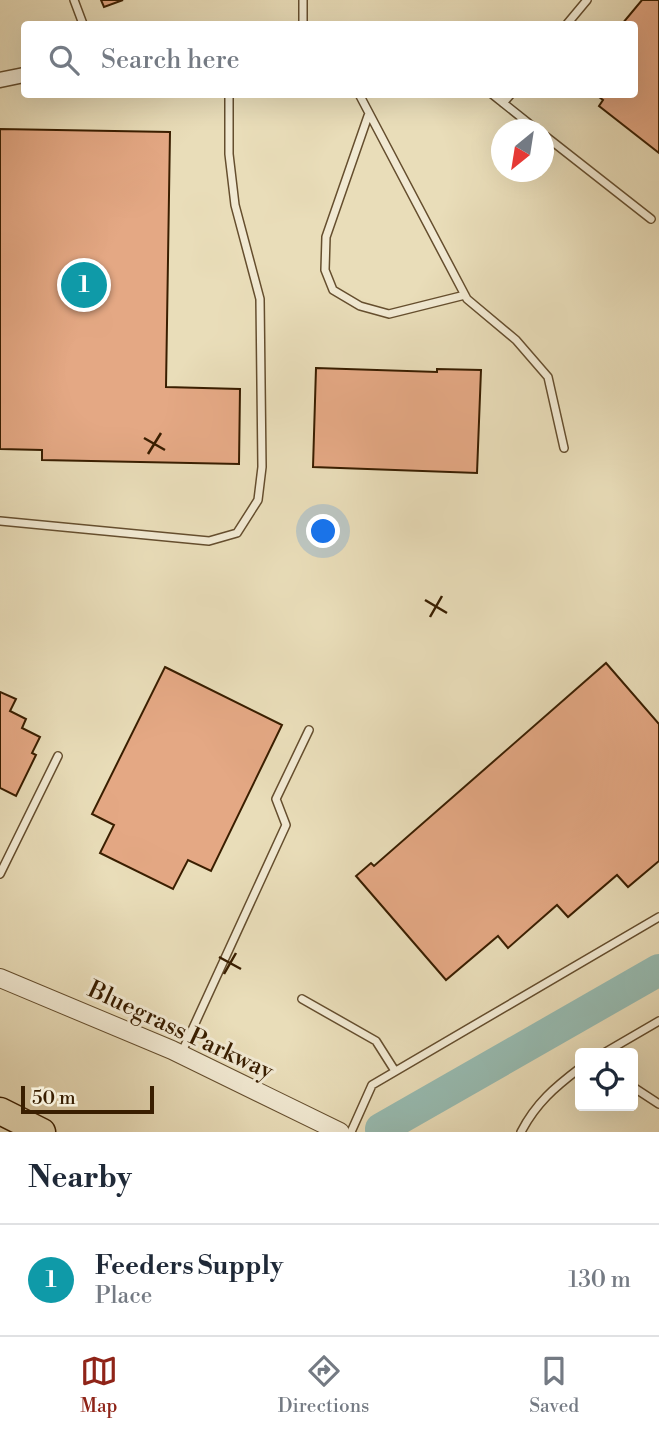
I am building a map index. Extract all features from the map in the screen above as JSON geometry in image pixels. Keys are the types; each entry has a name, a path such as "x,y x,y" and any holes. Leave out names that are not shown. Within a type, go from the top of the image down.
{"highway":[{"path":"0,1111 42,1132"}],"street":[{"path":"0,80 21,76"},
{"name":"Bluegrass Parkway","path":"0,978 181,1054 340,1132"}],"lane":[{"path":"74,0 82,21"},
{"path":"303,0 303,21"},
{"path":"570,21 587,0"},
{"path":"0,521 209,541 237,533 258,500 262,467 260,299 235,205 229,154 229,98"},
{"path":"361,98 465,295 516,340 548,377 564,448"},
{"path":"497,98 523,119"},
{"path":"503,103 507,98"},
{"path":"368,116 326,237 326,270 333,290 360,306 389,314 465,295"},
{"path":"554,143 651,219"},
{"path":"181,1054 286,825 276,799 309,730"},
{"path":"0,874 58,756"},
{"path":"351,1132 372,1084 659,918"},
{"path":"302,999 376,1041 395,1072"},
{"path":"613,1048 659,1021"},
{"path":"521,1132 532,1111 550,1091 575,1072"},
{"path":"638,1090 659,1104"}],"building":[{"path":"101,0 123,0 104,7"},
{"path":"642,0 659,0 659,153 599,106 603,100 600,98 638,98 638,21 624,21"},
{"path":"0,129 170,132 166,387 240,389 239,464 42,460 42,450 0,449"},
{"path":"316,368 437,372 437,369 481,370 477,473 313,467"},
{"path":"606,663 659,724 659,861 628,887 617,875 568,917 557,905 508,948 498,936 446,980 356,876 371,863 374,866"},
{"path":"165,667 282,725 211,871 188,860 173,889 100,853 114,825 92,814"},
{"path":"0,692 16,699 10,711 26,719 22,728 40,737 32,753 36,755 16,796 0,788"}],"waterway":[{"path":"381,1129 659,970"}],"place":[{"name":"Feeders Supply","path":"84,285"}]}
